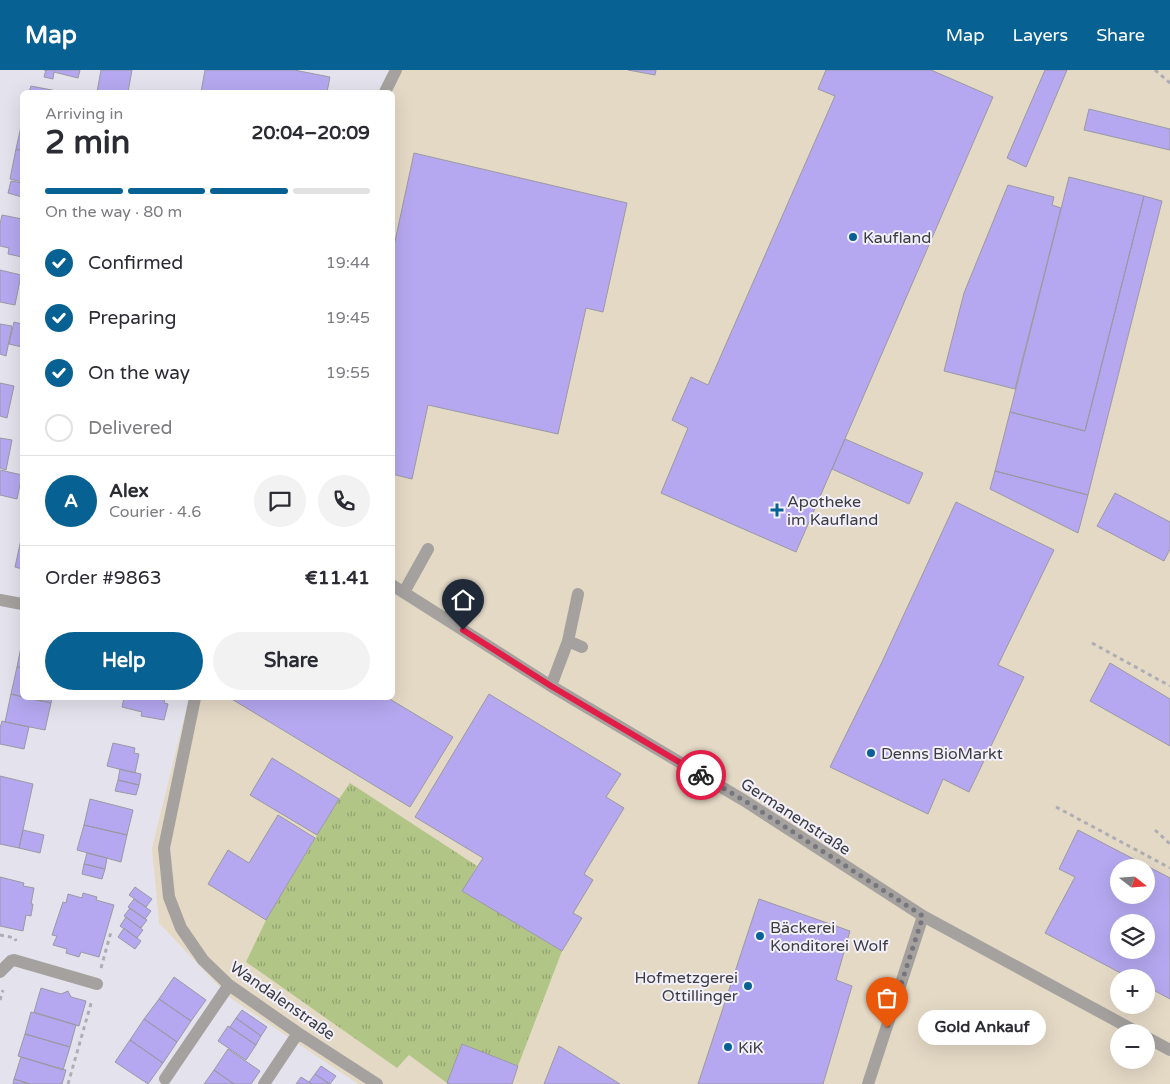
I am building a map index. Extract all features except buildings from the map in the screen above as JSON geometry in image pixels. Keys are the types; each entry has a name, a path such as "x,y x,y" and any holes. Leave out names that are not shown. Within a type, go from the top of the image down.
{"street":[{"path":"386,90 396,70"},
{"path":"404,592 428,549"},
{"name":"Germanenstraße","path":"395,587 551,686 745,801 923,916 1122,1024"},
{"path":"551,686 568,641 578,594"},
{"path":"0,600 20,604"},
{"path":"568,641 582,647"},
{"name":"Wandalenstraße","path":"195,700 164,848 169,897 181,928 203,960 229,985 370,1082"},
{"path":"868,1084 923,916"},
{"path":"0,972 14,960 97,984"},
{"path":"165,1078 229,985"},
{"path":"264,1084 298,1033"},
{"path":"1155,1042 1170,1050"}],"path":[{"path":"1155,70 1170,83"},
{"path":"1092,643 1170,686"},
{"path":"1056,808 1170,868"},
{"path":"1155,830 1170,844"},
{"path":"68,1084 112,932"}],"shaded area":[{"path":"391,70 1170,70 1170,1084 358,1084 229,997 159,923 152,848 189,700 395,700 395,90 384,90"}],"green space":[{"path":"350,783 477,866 463,891 562,951 518,1066 462,1044 447,1083 409,1055 397,1068 246,962 266,920"}],"way so far":[{"path":"701,775 745,801 923,916 887,1028"}],"place":[{"name":"Kaufland","path":"853,237"},
{"name":"Apotheke im Kaufland","path":"777,510"},
{"name":"Denns BioMarkt","path":"871,753"},
{"name":"Bäckerei Konditorei Wolf","path":"760,936"},
{"name":"Hofmetzgerei Ottillinger","path":"748,986"},
{"name":"Gold Ankauf","path":"887,1028"},
{"name":"KiK","path":"728,1047"}],"route":[{"path":"463,630 551,686 701,775"}]}
